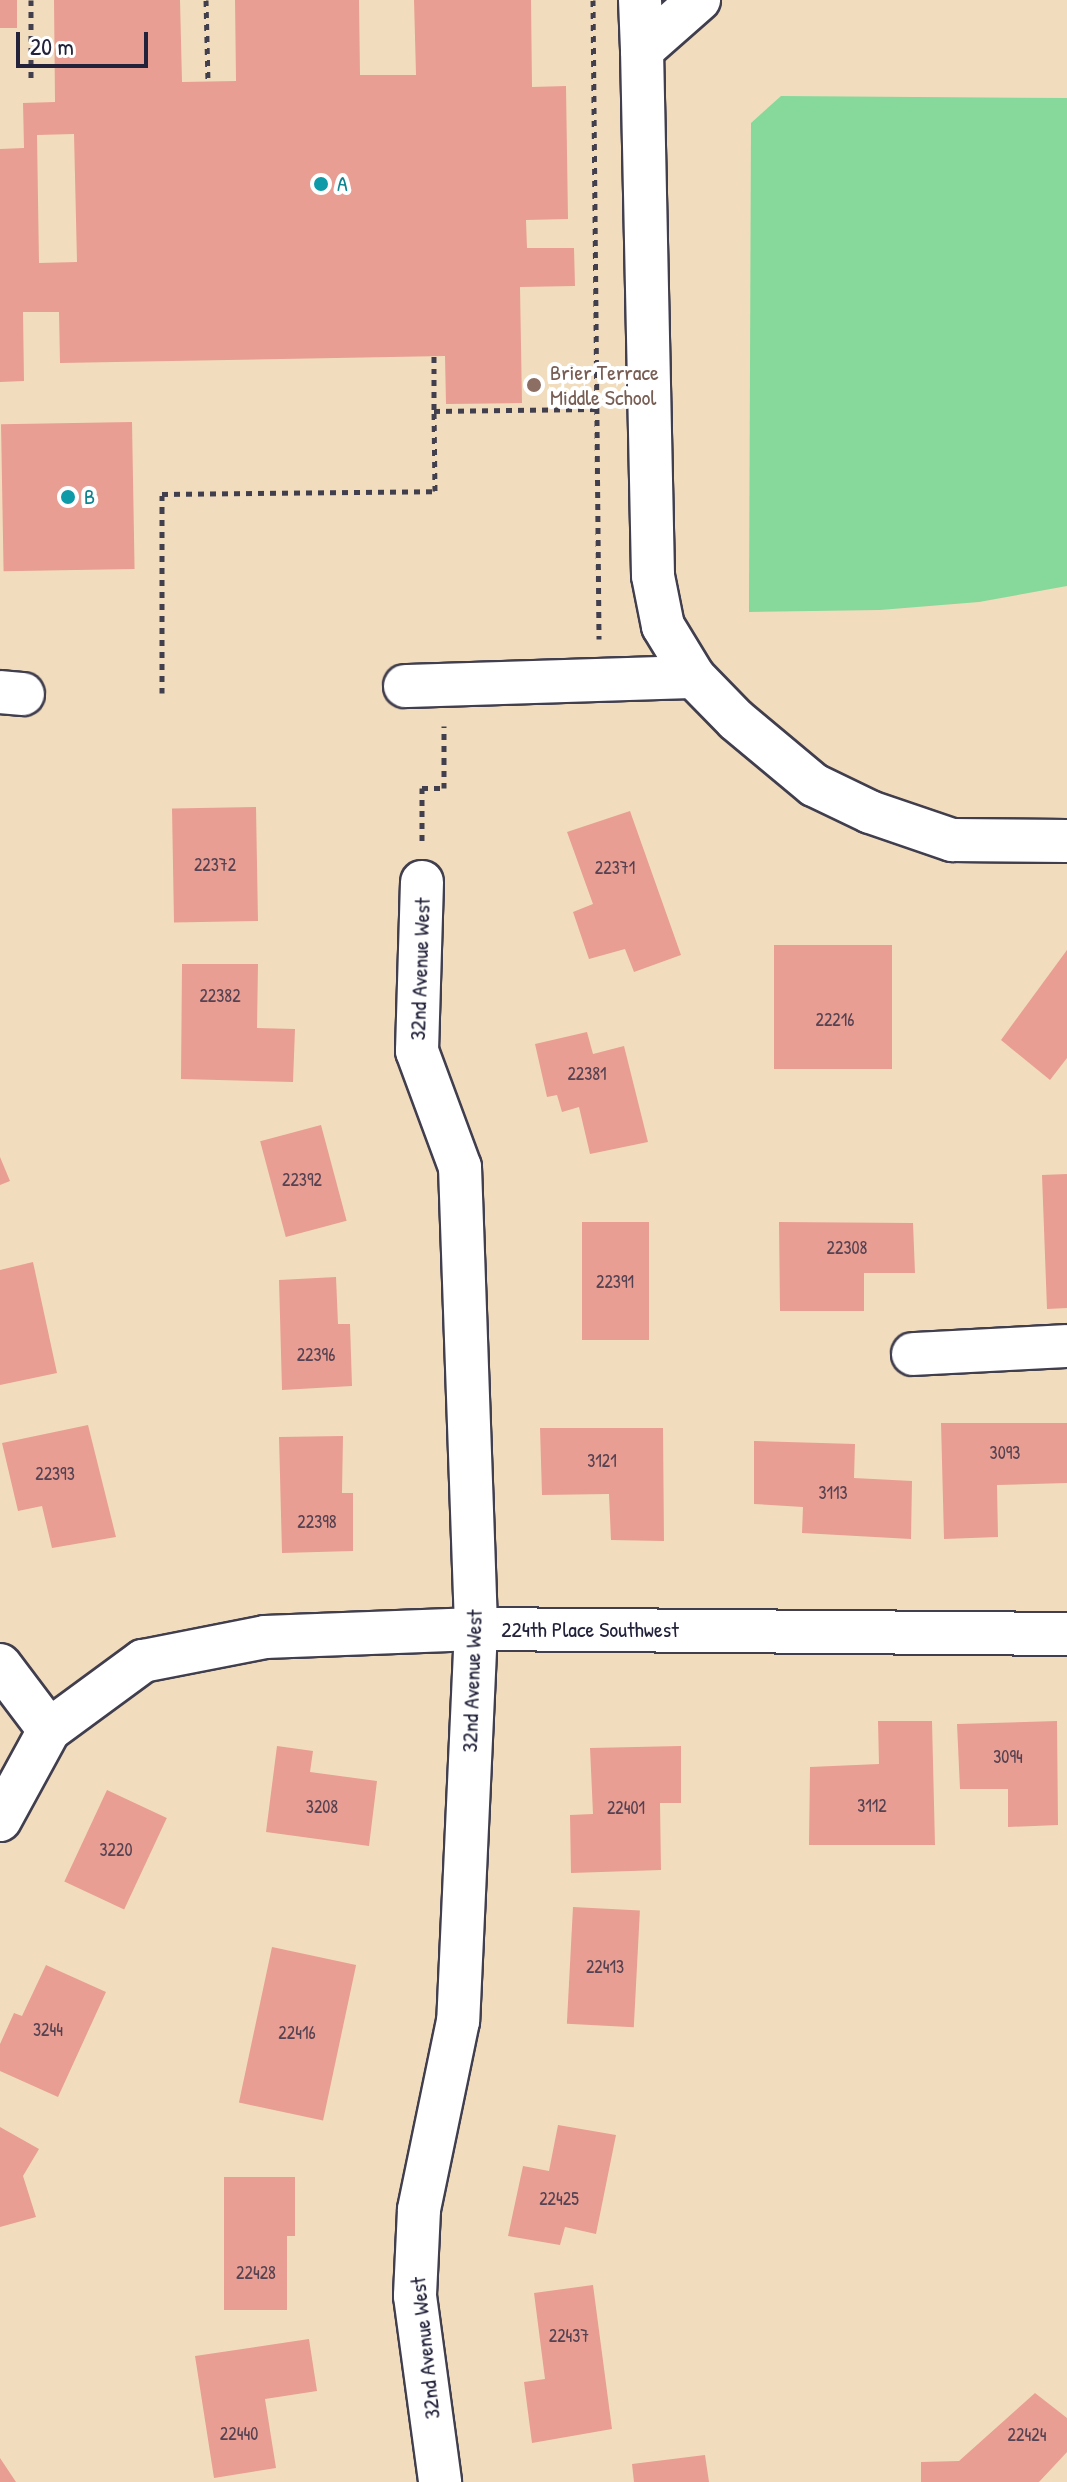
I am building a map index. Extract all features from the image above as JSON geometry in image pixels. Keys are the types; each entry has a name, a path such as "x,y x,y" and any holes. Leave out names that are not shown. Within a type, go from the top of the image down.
{"street":[{"path":"640,0 653,576 663,626 694,677 736,720 814,785 870,812 952,840 1067,841"},
{"path":"642,50 699,0"},
{"path":"405,686 694,677"},
{"name":"32nd Avenue West","path":"422,882 417,1051 460,1167 476,1629 458,2021 419,2210 415,2296 440,2482"},
{"path":"913,1354 1067,1346"},
{"name":"224th Place Southwest","path":"0,1820 49,1730 143,1661 265,1637 476,1629 1067,1634"},
{"path":"0,1665 49,1730"}],"path":[{"path":"31,0 31,83"},
{"path":"206,0 208,82"},
{"path":"593,0 599,652"},
{"path":"162,693 162,494 435,491 434,356"},
{"path":"434,411 597,409"},
{"path":"422,882 422,788 444,788 444,715"}],"green space":[{"path":"781,96 1067,98 1067,586 979,602 880,610 749,612 751,123"}],"building":[{"path":"0,0 17,0 17,28 0,28"},
{"name":"A","path":"54,0 180,0 182,82 236,81 235,0 359,0 360,75 416,75 414,0 531,0 532,87 566,86 568,219 526,220 527,248 574,248 575,286 520,287 522,403 446,404 445,356 60,363 59,312 23,312 24,381 0,382 0,149 24,148 23,103 55,102","holes":["74,134 77,262 39,263 37,135"]},
{"name":"B","path":"132,422 135,569 4,571 1,424"},
{"path":"256,807 258,921 174,922 172,808"},
{"path":"630,811 681,955 634,972 625,949 589,959 573,912 593,904 567,832"},
{"path":"774,945 892,945 892,1069 774,1069"},
{"path":"1067,950 1067,1058 1050,1080 1001,1040"},
{"path":"182,964 258,964 257,1028 295,1029 293,1082 181,1079"},
{"path":"587,1032 593,1054 624,1046 648,1142 590,1154 579,1107 562,1112 557,1095 547,1097 535,1044"},
{"path":"321,1125 347,1221 286,1237 260,1141"},
{"path":"0,1157 10,1181 0,1185"},
{"path":"1067,1174 1067,1308 1047,1309 1042,1175"},
{"path":"582,1222 649,1222 649,1340 582,1340"},
{"path":"779,1222 913,1223 915,1273 864,1273 864,1311 780,1311"},
{"path":"33,1262 57,1373 0,1385 0,1270"},
{"path":"336,1277 338,1324 350,1324 352,1386 282,1390 279,1280"},
{"path":"941,1423 1067,1423 1067,1483 997,1485 998,1537 944,1539"},
{"path":"88,1425 116,1537 52,1548 42,1506 18,1511 2,1443"},
{"path":"540,1428 663,1428 664,1541 611,1540 609,1494 542,1495"},
{"path":"343,1436 342,1493 353,1493 353,1551 282,1553 279,1437"},
{"path":"754,1441 855,1444 854,1478 912,1481 911,1539 802,1533 803,1507 754,1504"},
{"path":"878,1721 932,1721 935,1845 809,1845 810,1767 879,1764"},
{"path":"1057,1721 1058,1825 1008,1827 1008,1789 960,1789 957,1724"},
{"path":"277,1746 313,1751 310,1772 377,1781 369,1846 266,1832"},
{"path":"681,1746 681,1803 660,1803 661,1870 571,1873 570,1815 593,1814 590,1748"},
{"path":"107,1790 167,1818 124,1909 64,1882"},
{"path":"573,1907 640,1911 634,2027 567,2024"},
{"path":"272,1947 356,1965 323,2120 239,2103"},
{"path":"46,1965 106,1992 58,2097 0,2071 0,2044 14,2013 22,2016"},
{"path":"558,2125 616,2135 596,2234 565,2227 560,2245 508,2236 523,2166 549,2171"},
{"path":"0,2127 39,2149 23,2176 36,2217 0,2227"},
{"path":"224,2177 295,2177 295,2236 287,2236 287,2310 224,2310"},
{"path":"593,2285 612,2429 532,2443 524,2382 545,2379 534,2293"},
{"path":"309,2339 317,2391 265,2399 276,2468 214,2478 195,2356"},
{"path":"1035,2393 1067,2418 1067,2452 1039,2482 921,2482 921,2462 959,2461"},
{"path":"705,2455 709,2482 634,2482 632,2464"},
{"path":"0,2458 16,2482 0,2482"}],"place":[{"name":"A","path":"321,184"},
{"name":"Brier Terrace Middle School","path":"534,385"},
{"name":"B","path":"68,497"}]}
